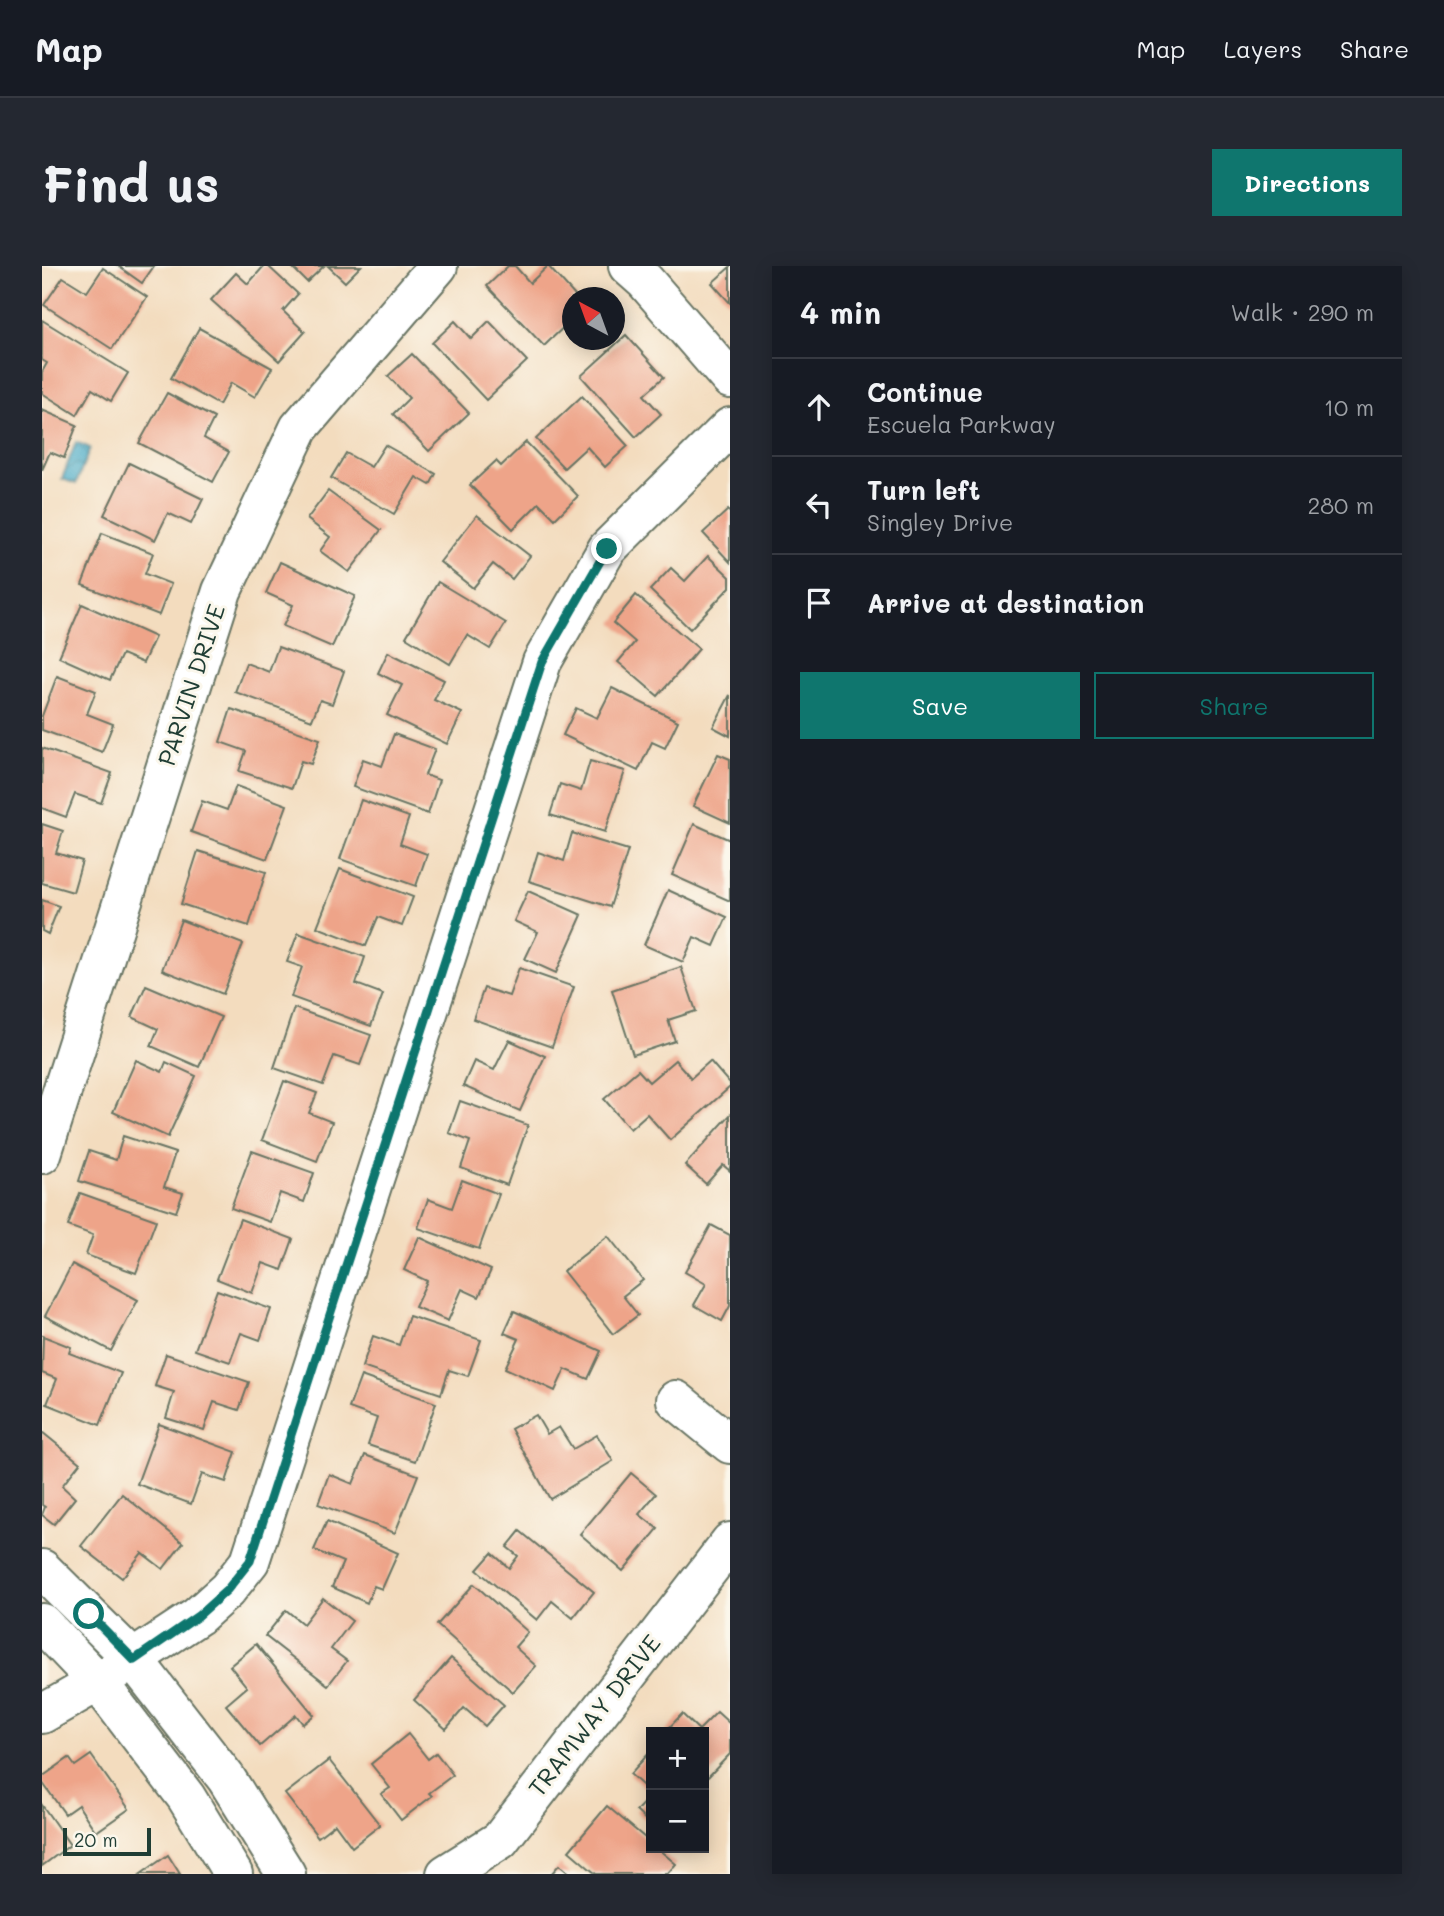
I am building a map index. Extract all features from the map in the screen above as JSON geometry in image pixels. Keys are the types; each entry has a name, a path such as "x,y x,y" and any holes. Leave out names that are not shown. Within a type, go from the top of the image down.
{"street":[{"name":"PARVIN DRIVE","path":"42,1154 222,591 299,428 438,266"},
{"path":"644,271 730,379"},
{"path":"42,1714 134,1660 198,1616 227,1590 250,1561 542,662 607,549 730,427"},
{"path":"676,1401 730,1444"},
{"name":"TRAMWAY DRIVE","path":"446,1874 500,1840 730,1542"},
{"path":"42,1569 134,1660 226,1778 286,1874"},
{"path":"42,1623 98,1682 187,1797 233,1874"}],"water":[{"path":"76,442 90,448 76,484 62,479"}],"building":[{"path":"118,266 154,266 142,283"},
{"path":"264,266 268,266 298,294 283,311 305,332 279,361 211,300 236,273 248,284"},
{"path":"291,266 324,266 307,282"},
{"path":"328,266 361,266 345,282"},
{"path":"508,266 515,266 530,283 548,266 567,287 562,287 562,329 544,346 487,286"},
{"path":"730,267 730,303 712,283"},
{"path":"103,268 147,297 112,349 44,305 63,277 87,292"},
{"path":"42,320 128,373 111,401 92,389 77,415 42,393 42,372 47,363 42,360"},
{"path":"455,321 471,339 489,321 527,361 486,400 432,343"},
{"path":"199,328 272,368 255,397 231,383 219,405 171,378"},
{"path":"625,336 664,377 644,395 661,414 636,437 581,376 610,350 625,350"},
{"path":"412,354 469,413 429,451 393,414 409,398 388,376"},
{"path":"167,393 214,418 204,438 229,452 213,482 139,443"},
{"path":"582,396 628,446 605,467 587,447 564,468 536,439"},
{"path":"42,410 77,425 64,458 50,452 42,470"},
{"path":"526,442 578,496 555,519 539,503 513,529 470,485 496,461 501,466"},
{"path":"385,445 436,474 430,485 416,477 394,514 331,478 346,453 371,467"},
{"path":"129,463 203,499 191,524 168,513 155,540 104,515"},
{"path":"328,491 381,530 349,572 320,551 330,537 307,519"},
{"path":"728,510 730,513 730,562 703,533"},
{"path":"477,515 530,556 512,579 493,564 473,588 440,562"},
{"path":"102,533 153,553 145,574 171,584 159,615 82,585"},
{"path":"708,556 730,577 730,587 690,629 650,590 671,568 685,581"},
{"path":"280,562 355,596 332,647 283,626 293,605 266,593"},
{"path":"438,582 506,623 490,649 467,635 450,664 406,637"},
{"path":"636,595 699,649 658,696 618,662 635,642 613,623"},
{"path":"82,604 155,637 143,663 122,654 110,680 59,657"},
{"path":"278,647 344,671 332,704 320,700 312,720 235,692 246,663 269,672"},
{"path":"388,652 444,680 434,700 462,713 447,744 387,715 402,685 378,673"},
{"path":"57,676 96,691 87,714 113,724 102,752 42,730 42,716"},
{"path":"612,688 678,721 665,748 652,742 638,771 563,735 576,708 597,718"},
{"path":"730,695 730,736 713,727"},
{"path":"231,709 320,739 311,764 301,761 292,788 239,771 246,751 220,742"},
{"path":"394,734 435,749 425,775 439,780 428,814 353,787 363,759 382,766"},
{"path":"42,748 112,773 101,803 75,794 66,817 42,808"},
{"path":"718,754 730,759 730,823 693,806"},
{"path":"590,761 625,771 605,832 550,815 560,784 581,791"},
{"path":"236,786 287,805 267,859 191,832 202,801 227,810"},
{"path":"361,800 409,817 400,844 427,854 416,886 340,859"},
{"path":"42,824 63,831 56,853 82,861 73,892 42,883"},
{"path":"694,824 730,840 730,901 672,875"},
{"path":"572,833 628,850 610,907 529,881 538,852 564,861"},
{"path":"198,851 266,872 249,926 181,904"},
{"path":"340,869 413,897 402,926 378,917 366,946 317,927"},
{"path":"668,890 727,917 714,946 694,937 683,962 644,945"},
{"path":"528,891 582,915 556,973 525,959 538,932 514,921"},
{"path":"42,900 59,906 48,934 42,931"},
{"path":"181,920 243,944 223,994 162,970"},
{"path":"298,933 365,957 356,984 383,994 371,1026 291,997 302,967 287,962"},
{"path":"681,967 696,1011 668,1020 675,1041 633,1055 612,990"},
{"path":"519,968 574,987 552,1047 473,1019 484,988 509,996"},
{"path":"146,985 221,1017 199,1067 151,1046 158,1029 132,1017"},
{"path":"294,1008 371,1035 360,1065 334,1056 323,1085 274,1068"},
{"path":"509,1040 545,1056 520,1111 463,1086 474,1061 494,1070"},
{"path":"136,1060 162,1072 166,1062 196,1076 168,1137 113,1112"},
{"path":"675,1060 691,1078 710,1061 730,1087 670,1140 647,1114 630,1129 604,1099 638,1070 649,1082"},
{"path":"284,1081 317,1093 309,1113 332,1122 317,1161 262,1140"},
{"path":"460,1101 528,1125 507,1185 461,1168 470,1141 449,1133"},
{"path":"730,1115 730,1171 723,1165 706,1184 685,1165"},
{"path":"123,1136 175,1153 164,1187 183,1193 176,1212 79,1181 89,1151 116,1160"},
{"path":"252,1151 314,1173 304,1202 280,1193 270,1222 231,1208"},
{"path":"462,1180 499,1194 479,1249 418,1228 428,1199 452,1208"},
{"path":"80,1193 156,1220 136,1273 86,1255 93,1235 68,1226"},
{"path":"240,1219 293,1239 282,1270 263,1263 252,1293 217,1279"},
{"path":"711,1225 730,1235 730,1306 722,1321 694,1305 706,1284 685,1272"},
{"path":"608,1236 643,1280 623,1296 638,1315 613,1334 563,1271"},
{"path":"419,1237 491,1270 479,1297 462,1289 448,1321 415,1307 427,1281 404,1270"},
{"path":"72,1264 138,1300 111,1351 45,1316"},
{"path":"217,1290 271,1309 260,1340 241,1333 230,1362 195,1350"},
{"path":"514,1311 601,1351 588,1379 565,1369 555,1391 505,1368 519,1339 504,1333"},
{"path":"409,1316 481,1340 468,1376 449,1370 441,1394 362,1367 373,1336 399,1345"},
{"path":"43,1336 71,1347 69,1353 121,1373 100,1425 47,1404 57,1379 42,1373"},
{"path":"166,1354 249,1382 239,1410 214,1402 204,1430 166,1418 174,1392 155,1386"},
{"path":"361,1376 436,1403 415,1461 368,1445 377,1418 349,1408"},
{"path":"536,1415 547,1434 559,1427 573,1449 597,1435 613,1461 550,1499 511,1429"},
{"path":"159,1424 236,1452 226,1482 202,1474 191,1504 137,1484"},
{"path":"42,1432 80,1463 62,1486 75,1498 54,1524 42,1515 45,1507 42,1505"},
{"path":"365,1455 418,1475 395,1533 318,1504 329,1474 353,1484"},
{"path":"631,1473 656,1494 639,1514 658,1529 623,1571 580,1534"},
{"path":"122,1494 183,1543 163,1569 142,1553 122,1578 81,1546"},
{"path":"327,1521 398,1553 382,1589 374,1586 367,1603 332,1587 343,1562 314,1550"},
{"path":"520,1531 594,1592 573,1618 552,1601 537,1620 477,1570 492,1553 509,1568 518,1556 507,1547"},
{"path":"474,1584 528,1632 515,1647 536,1666 513,1692 437,1625"},
{"path":"323,1598 352,1621 331,1649 347,1661 328,1685 265,1636 286,1610 303,1624"},
{"path":"256,1644 314,1715 303,1724 296,1715 260,1746 226,1705 247,1687 230,1666"},
{"path":"451,1658 504,1705 485,1726 464,1708 446,1729 414,1700"},
{"path":"717,1712 730,1724 730,1754 709,1776 709,1727 702,1727"},
{"path":"682,1714 696,1727 670,1727"},
{"path":"408,1734 428,1759 436,1753 453,1775 429,1793 432,1796 401,1820 381,1794 390,1788 371,1764"},
{"path":"91,1755 129,1809 96,1832 78,1805 65,1814 42,1782 42,1777 69,1758 75,1766"},
{"path":"646,1756 646,1788 630,1774"},
{"path":"329,1760 380,1825 352,1847 335,1824 318,1837 285,1794"},
{"path":"646,1800 646,1820 636,1811"},
{"path":"42,1805 70,1845 42,1866"},
{"path":"607,1806 646,1839 646,1853 663,1853 676,1864 667,1874 596,1874 569,1851"},
{"path":"168,1855 180,1874 141,1874"},
{"path":"559,1865 570,1874 551,1874"}],"route":[{"path":"89,1614 134,1660 198,1616 227,1590 250,1561 542,662 607,549"}]}
